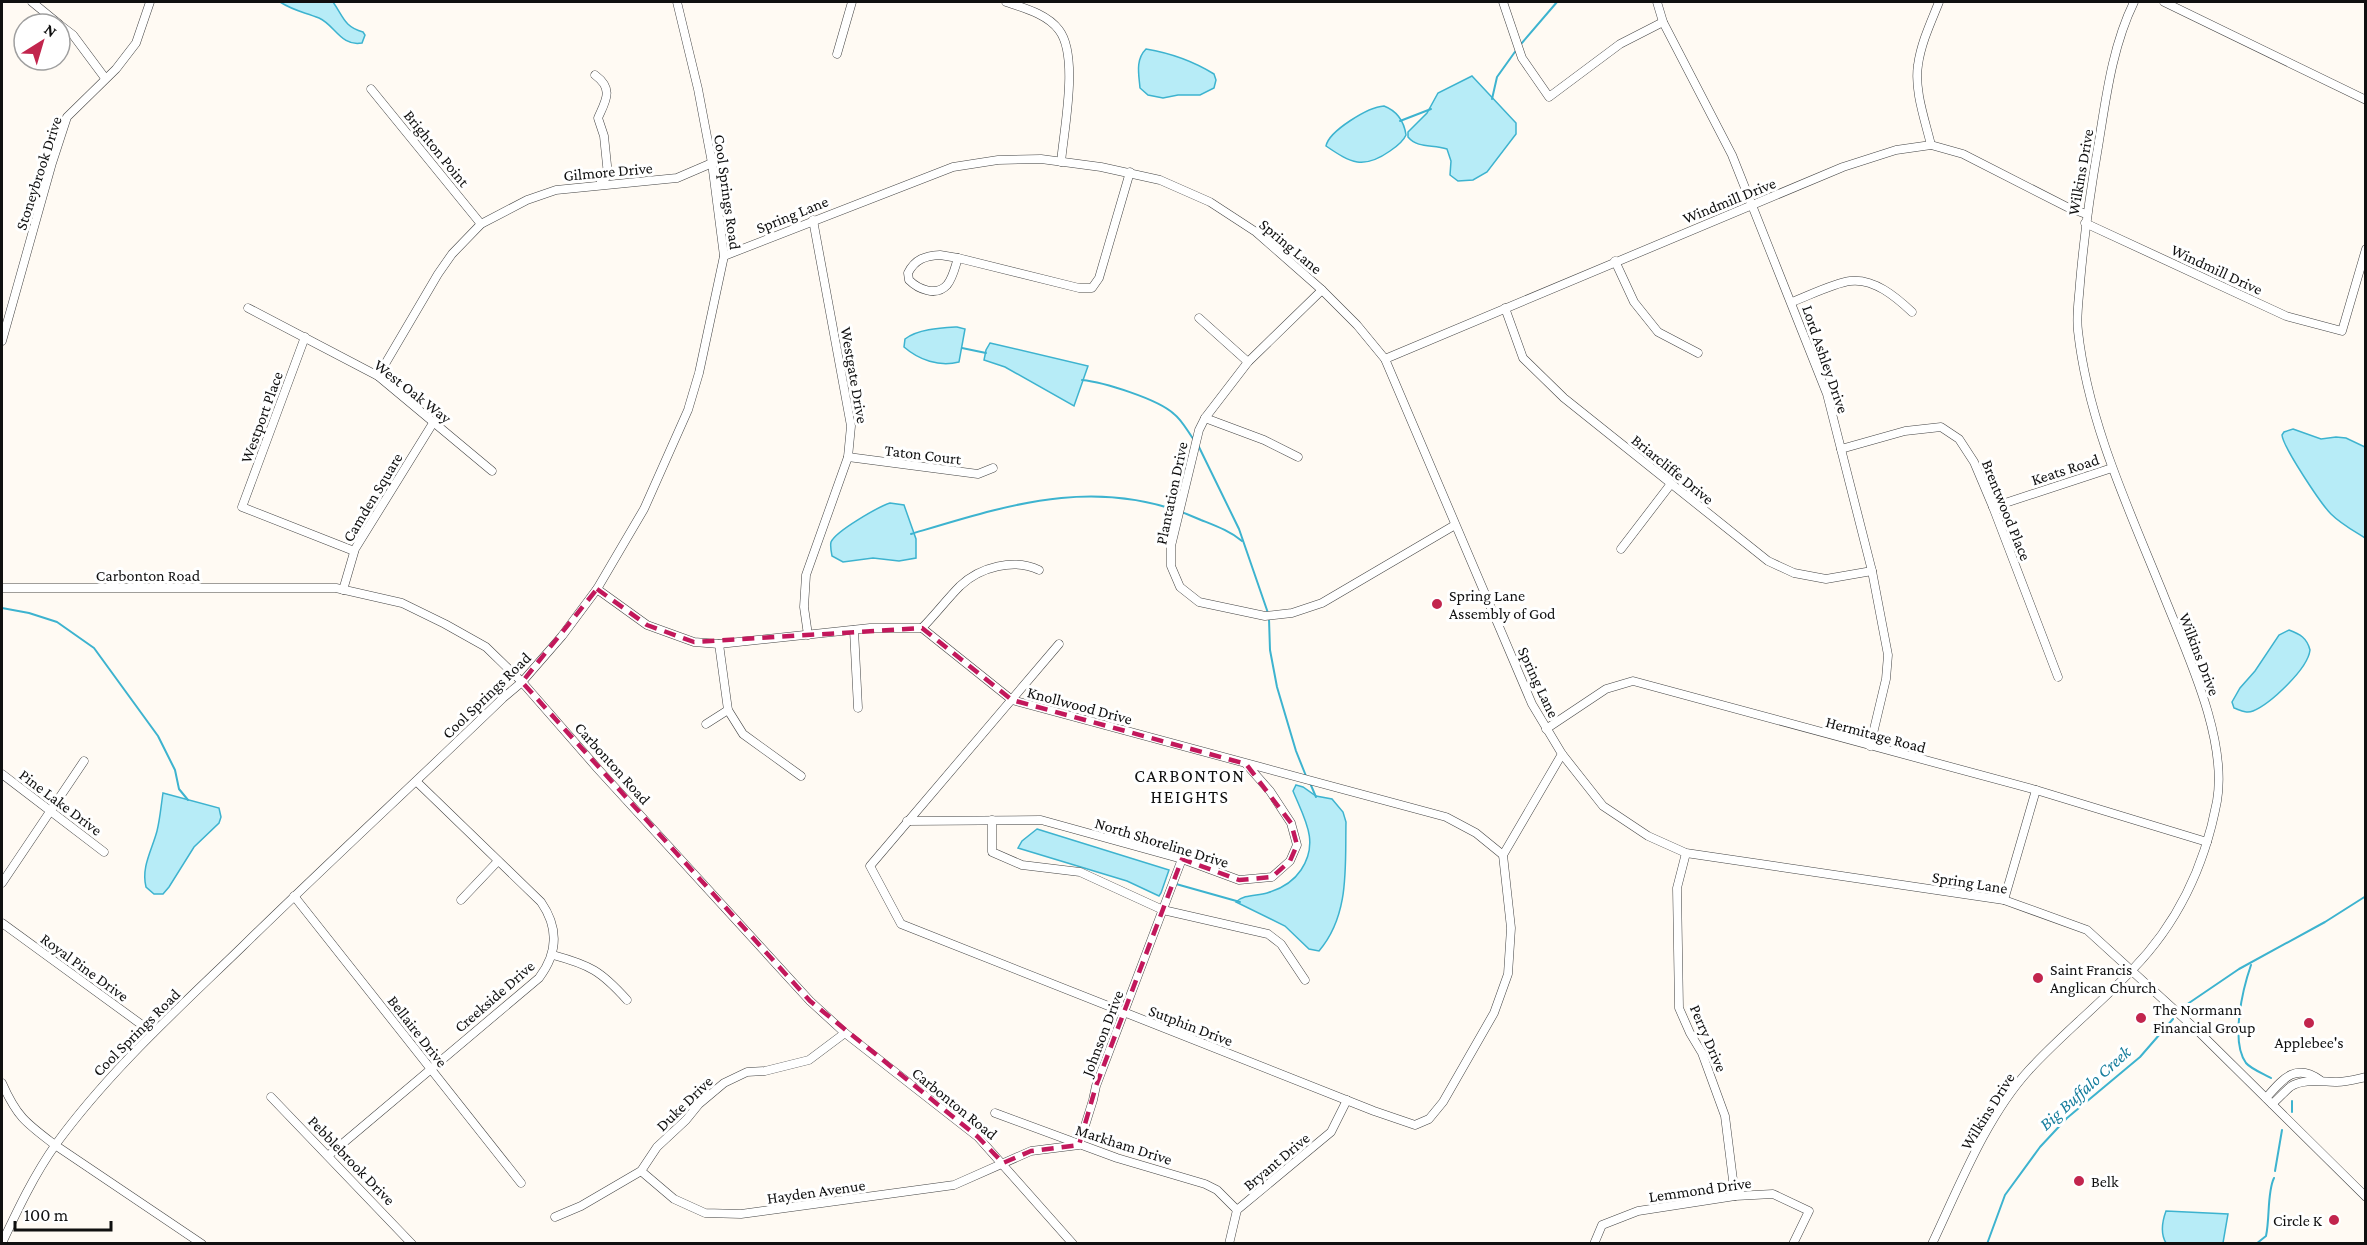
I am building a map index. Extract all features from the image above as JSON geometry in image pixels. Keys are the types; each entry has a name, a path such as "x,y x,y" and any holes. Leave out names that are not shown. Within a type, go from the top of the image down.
{"street":[{"path":"32,2 45,12"},
{"name":"Stoneybrook Drive","path":"2,340 67,117 116,69 136,43 150,2"},
{"name":"Cool Springs Road","path":"2,1243 25,1195 55,1145 97,1091 153,1033 294,896 522,682 597,589 644,509 688,410 712,317 724,256 712,163 696,78 677,2"},
{"path":"837,54 852,2"},
{"path":"1006,2 1023,4 1051,22 1059,30 1068,50 1070,63 1061,162"},
{"path":"1503,2 1522,58 1549,97 1620,44 1663,22"},
{"name":"Lord Ashley Drive","path":"1657,2 1663,22 1732,155 1827,394 1872,571 1888,655 1886,679 1870,746"},
{"path":"1930,145 1920,99 1917,66 1939,2"},
{"name":"Wilkins Drive","path":"1932,1244 1974,1157 2002,1107 2028,1071 2133,970 2164,934 2188,893 2207,842 2217,797 2218,774 2209,714 2112,468 2088,387 2077,327 2086,219 2111,71 2123,24 2134,2"},
{"path":"2164,2 2366,100"},
{"path":"72,34 105,78"},
{"path":"595,75 604,81 607,94 598,118 604,136 608,174 600,184"},
{"name":"Brighton Point","path":"371,88 481,224"},
{"name":"Windmill Drive","path":"1385,359 1615,261 1864,159 1896,150 1930,145 1963,154 2086,219 2286,316 2342,332 2366,249"},
{"name":"Spring Lane","path":"724,256 953,166 998,160 1041,159 1130,172 1160,180 1210,202 1256,232 1322,290 1358,325 1385,359 1532,704 1562,754 1603,806 1648,836 1686,853 2004,900 2088,930 2133,970 2366,1197"},
{"name":"Gilmore Drive","path":"378,376 438,274 452,254 481,224 528,200 556,190 677,178 712,163"},
{"path":"958,258 947,285 940,289 923,290 909,280 908,273 917,261 928,256 958,258 1079,288 1092,288 1098,278 1130,172"},
{"name":"Westgate Drive","path":"808,635 804,607 806,575 848,458 851,426 813,220"},
{"path":"1615,261 1634,302 1658,332 1698,353"},
{"path":"1792,302 1851,281 1872,284 1898,299 1912,312"},
{"name":"Plantation Drive","path":"1322,290 1248,362 1204,417 1171,546 1171,566 1180,587 1199,602 1265,616 1292,613 1322,603 1455,525"},
{"name":"West Oak Way","path":"248,308 378,376 492,471"},
{"name":"Briarcliffe Drive","path":"1504,308 1523,358 1564,398 1768,561 1794,573 1826,579 1872,571"},
{"path":"1199,318 1248,362"},
{"name":"Westport Place","path":"305,338 242,507 354,551"},
{"path":"1204,417 1263,440 1298,457"},
{"name":"Camden Square","path":"343,590 354,551 433,423"},
{"name":"Brentwood Place","path":"1841,449 1905,431 1941,427 1959,439 1974,462 1993,507 2058,677"},
{"name":"Taton Court","path":"848,458 978,474 993,468"},
{"name":"Keats Road","path":"1993,507 2112,468"},
{"path":"1621,549 1671,484"},
{"path":"597,589 647,625 694,642 719,644 854,630 922,628 962,584 993,567 1027,564 1039,570"},
{"name":"Carbonton Road","path":"2,588 343,590 402,603 486,647 522,682 794,984 844,1033 978,1137 1003,1162 1073,1244"},
{"name":"Knollwood Drive","path":"922,628 1012,700 1446,817 1476,833 1503,855"},
{"path":"854,630 858,708"},
{"path":"719,644 728,710 743,734 801,776"},
{"name":"Sutphin Drive","path":"1059,644 870,866 901,924 1347,1101 1415,1125 1429,1119 1443,1102 1494,1013 1508,974 1511,928 1503,855"},
{"name":"Hermitage Road","path":"1546,729 1606,689 1633,681 2036,790 2207,842"},
{"path":"706,724 728,710"},
{"path":"1503,855 1562,754"},
{"path":"2,883 84,761"},
{"name":"North Shoreline Drive","path":"907,821 1041,820 1182,859 1239,880 1272,877 1290,861 1297,845 1291,823 1270,791 1246,764"},
{"name":"Pine Lake Drive","path":"2,774 104,852"},
{"name":"Creekside Drive","path":"329,1155 539,978 553,955 554,940 549,913 541,902 417,782"},
{"path":"2004,900 2036,790"},
{"path":"992,820 992,852 1022,866 1080,872 1163,910 1268,934 1281,944 1305,980"},
{"name":"Perry Drive","path":"1686,853 1677,888 1679,1008 1690,1034 1702,1053 1725,1116 1735,1196"},
{"name":"Johnson Drive","path":"1079,1145 1096,1086 1182,859"},
{"path":"461,900 498,861"},
{"name":"Bellaire Drive","path":"294,896 521,1183"},
{"name":"Royal Pine Drive","path":"2,923 153,1033"},
{"path":"553,955 593,968 604,975 627,1000"},
{"name":"Duke Drive","path":"555,1217 581,1206 641,1171 657,1147 686,1120 699,1104 724,1083 747,1072 765,1071 809,1060 844,1033"},
{"path":"2266,1098 2285,1078 2294,1073 2311,1074 2320,1080"},
{"path":"2272,1104 2291,1086 2320,1080 2337,1082 2366,1077"},
{"path":"2,1083 15,1111 21,1118 55,1145 202,1244"},
{"name":"Pebblebrook Drive","path":"271,1097 412,1244"},
{"name":"Bryant Drive","path":"1229,1244 1238,1210 1331,1132 1347,1101"},
{"name":"Markham Drive","path":"995,1113 1117,1158 1205,1184 1217,1190 1238,1210"},
{"path":"1003,1162 1031,1151 1079,1145"},
{"name":"Hayden Avenue","path":"641,1171 674,1199 705,1213 741,1214 954,1185 1003,1162"},
{"name":"Lemmond Drive","path":"1594,1244 1602,1225 1638,1211 1735,1196 1773,1194 1809,1211 1793,1244"}],"highlighted area":[{"path":"597,589 647,625 694,642 922,628 1012,700 1246,764 1291,823 1297,845 1290,861 1272,877 1239,880 1182,859 1096,1086 1079,1145 1031,1151 1003,1163 978,1137 810,1001 522,682"}],"water":[{"path":"280,2 333,2 348,24 363,32 365,35 362,43 343,39 325,21"},
{"path":"1146,49 1181,58 1206,69 1214,74 1216,80 1214,88 1200,95 1163,98 1148,95 1140,88 1139,73 1140,58"},
{"path":"1472,76 1516,123 1516,134 1487,172 1473,180 1458,181 1450,175 1451,161 1447,149 1416,143 1408,137 1408,132 1427,113 1438,93"},
{"path":"1384,106 1399,117 1406,135 1401,142 1381,157 1372,161 1357,162 1343,157 1326,146 1341,127 1377,107"},
{"path":"957,327 965,329 959,362 937,363 916,356 904,347 905,339 916,333"},
{"path":"990,343 1088,366 1074,406 1005,367 984,360"},
{"path":"2293,429 2321,439 2346,438 2365,447 2365,538 2331,514 2311,488 2295,463 2282,435"},
{"path":"890,503 904,505 916,539 916,558 899,561 873,558 843,562 832,556 831,542 834,537 876,509"},
{"path":"2289,630 2302,637 2309,646 2308,658 2303,667 2278,694 2260,707 2248,712 2234,708 2232,702 2240,688 2255,671 2279,635"},
{"path":"1296,785 1316,796 1332,799 1343,812 1346,822 1344,890 1341,906 1329,937 1319,951 1309,949 1285,926 1236,902 1286,885 1298,874 1307,860 1310,840 1305,820 1293,791"},
{"path":"163,793 219,808 221,817 219,823 194,847 163,894 154,894 146,887 145,872 158,826"},
{"path":"1037,829 1169,870 1161,893 1159,896 1127,881 1018,848 1022,841"},
{"path":"2166,1211 2228,1214 2223,1243 2166,1243 2162,1227"}],"waterway":[{"path":"1521,44 1557,2"},
{"path":"1492,99 1497,77 1517,49"},
{"path":"1400,121 1431,109"},
{"path":"962,348 986,353"},
{"path":"1082,380 1116,388 1166,408 1177,417 1194,440"},
{"path":"1198,445 1239,529 1268,613"},
{"path":"911,534 1020,504 1056,498 1091,496 1127,499 1164,506 1233,534 1242,541"},
{"path":"2,608 29,613 57,622 94,648 158,736 175,770 179,789 188,800"},
{"path":"1269,619 1270,650 1277,687 1306,776"},
{"path":"1310,783 1316,797"},
{"path":"1176,884 1240,902"},
{"name":"Big Buffalo Creek","path":"2186,1005 2239,969 2325,922 2366,896"},
{"path":"2251,965 2242,1000 2238,1028 2239,1042 2246,1063 2271,1078"},
{"name":"Big Buffalo Creek","path":"1987,1244 2005,1195 2040,1147 2067,1118 2140,1057 2173,1019"},
{"path":"2292,1101 2292,1112"},
{"path":"2275,1171 2282,1130"},
{"path":"2256,1244 2266,1236 2270,1190 2274,1178"}],"place":[{"name":"Spring Lane Assembly of God","path":"1437,604"},
{"name":"Saint Francis Anglican Church","path":"2038,978"},
{"name":"The Normann Financial Group","path":"2141,1018"},
{"name":"Applebee's","path":"2309,1023"},
{"name":"Belk","path":"2079,1181"},
{"name":"Circle K","path":"2334,1220"}],"district":[{"name":"CARBONTON HEIGHTS","path":"1190,786"}]}
